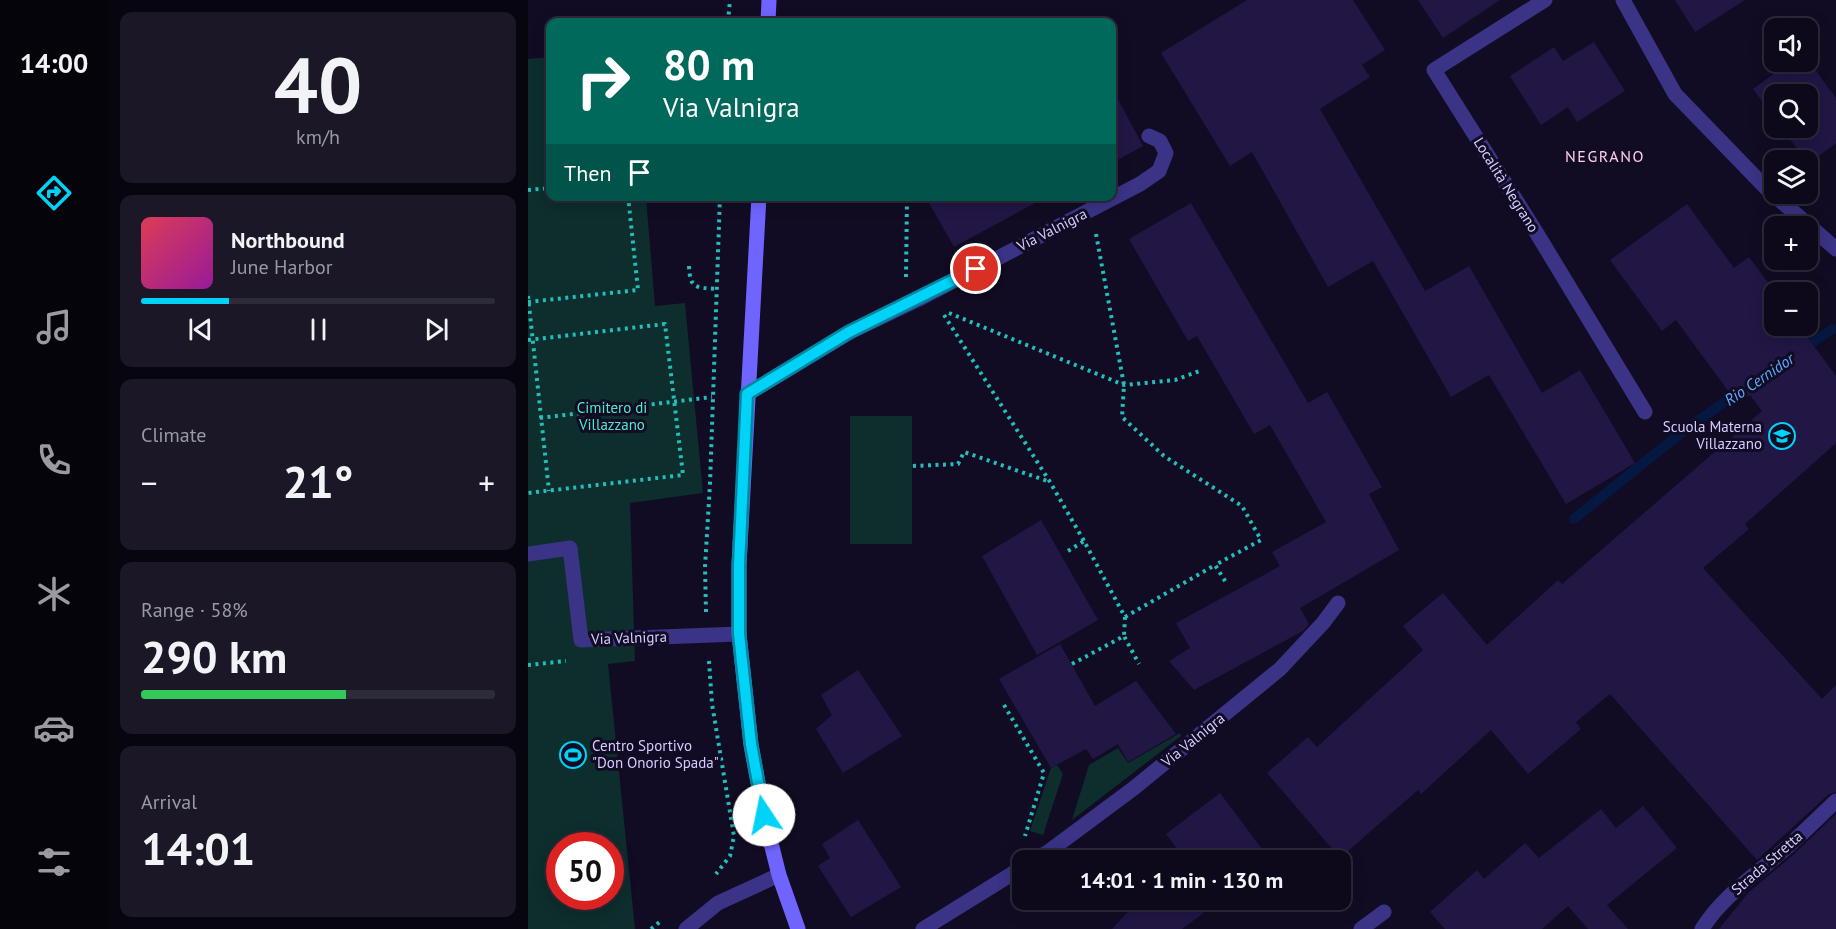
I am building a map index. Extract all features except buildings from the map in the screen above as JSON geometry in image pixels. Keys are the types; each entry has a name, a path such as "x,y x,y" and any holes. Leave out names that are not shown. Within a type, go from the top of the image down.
{"main road":[{"path":"768,18 769,0"},
{"path":"759,201 739,565 739,634 751,744 764,815 779,875 798,929"}],"street":[{"name":"Località Negrano","path":"1545,0 1434,70 1645,412"},
{"path":"1623,0 1675,94 1766,188 1836,249"},
{"name":"Via Valnigra","path":"1116,197 1159,171 1166,153 1160,141 1149,136"},
{"name":"Via Valnigra","path":"747,394 849,332 1109,201"},
{"name":"Via Valnigra","path":"528,554 570,548 581,640 739,634"},
{"name":"Via Valnigra","path":"1051,850 1134,789 1280,669 1338,603"},
{"name":"Strada Stretta","path":"1702,929 1710,916 1738,886 1785,849 1836,801"},
{"path":"923,929 1012,874"},
{"path":"686,929 718,903 779,875"},
{"path":"1362,929 1384,912"}],"path":[{"path":"728,18 730,0"},
{"path":"528,190 546,188"},
{"path":"528,302 638,290 629,201"},
{"path":"905,305 907,201"},
{"path":"1092,210 1124,385 1122,417 1164,456 1242,506 1261,540 1125,617"},
{"path":"689,266 689,280 692,284 716,290"},
{"path":"528,296 530,340 549,491"},
{"path":"1139,664 1125,636 1125,617 1084,541 1050,482 940,309 1124,385 1175,380 1202,370"},
{"path":"528,493 683,475 665,324 530,340"},
{"path":"540,418 712,397"},
{"path":"913,466 958,464 964,452 1050,482"},
{"path":"1068,551 1084,541"},
{"path":"1215,565 1227,584"},
{"path":"1072,664 1125,636"},
{"path":"1004,705 1044,773 1024,840"}],"green space":[{"name":"Cimitero di Villazzano","path":"546,57 546,201 646,201 655,306 685,303 703,493 630,503 635,661 608,664 635,929 528,929 528,59"},
{"path":"850,416 912,416 912,544 850,544"},
{"path":"1180,733 1181,736 1072,820 1089,765 1118,748 1128,763"},
{"path":"1057,765 1063,774 1043,835 1030,831 1051,768"}],"waterway":[{"name":"Rio Cernidor","path":"1800,351 1832,329"},
{"name":"Rio Cernidor","path":"1574,519 1686,429 1742,390"}],"place":[{"name":"Scuola Materna Villazzano","path":"1782,436"},
{"name":"Centro Sportivo \"Don Onorio Spada\"","path":"573,755"}],"district":[{"name":"NEGRANO","path":"1605,156"}],"route":[{"path":"764,815 751,744 739,634 739,565 747,394 849,332 976,269"}]}
